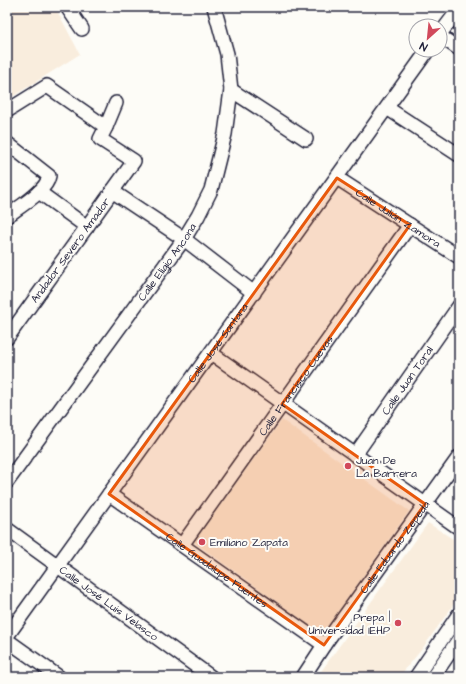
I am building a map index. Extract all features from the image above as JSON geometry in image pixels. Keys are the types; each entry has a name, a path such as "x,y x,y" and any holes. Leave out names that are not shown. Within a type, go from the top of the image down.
{"street":[{"path":"67,7 82,29"},
{"name":"Calle Eligio Ancona","path":"7,482 184,239 211,190 225,134 231,90 227,54 214,7"},
{"path":"448,24 459,9"},
{"path":"448,41 459,49"},
{"name":"Calle José Santana","path":"7,636 422,58"},
{"path":"7,111 47,86 106,127 116,103"},
{"path":"231,90 306,139"},
{"path":"387,108 459,155"},
{"name":"Andador Severo Amador","path":"7,338 134,162 100,139 106,127"},
{"path":"7,143 49,176 49,181 39,192 7,216"},
{"name":"Calle Julián Zamora","path":"337,178 459,257"},
{"path":"112,191 184,239 254,293"},
{"path":"39,192 87,227"},
{"name":"Calle Francisco Cuevas","path":"182,545 410,225"},
{"name":"Calle Juan Toral","path":"355,455 459,306"},
{"path":"211,354 459,528"},
{"name":"Calle Eduardo Zepeda","path":"303,677 324,645 459,457"},
{"name":"Calle Guadalupe Fuentes","path":"110,494 324,645"},
{"name":"Calle José Luis Velasco","path":"7,529 211,677"},
{"path":"416,677 459,614"},
{"path":"433,677 459,639"},
{"path":"7,640 59,677"}],"highlighted area":[{"path":"337,178 410,225 282,404 425,504 324,645 109,494"}],"shaded area":[{"path":"7,7 55,7 80,54 7,100"},
{"path":"282,420 409,511 322,634 194,542"},
{"name":"Prepa | Universidad IEHP","path":"428,523 459,543 459,597 422,649 399,677 317,677"}],"place":[{"name":"Juan De La Barrera","path":"348,466"},
{"name":"Emiliano Zapata","path":"202,542"},
{"name":"Prepa | Universidad IEHP","path":"398,623"}]}
